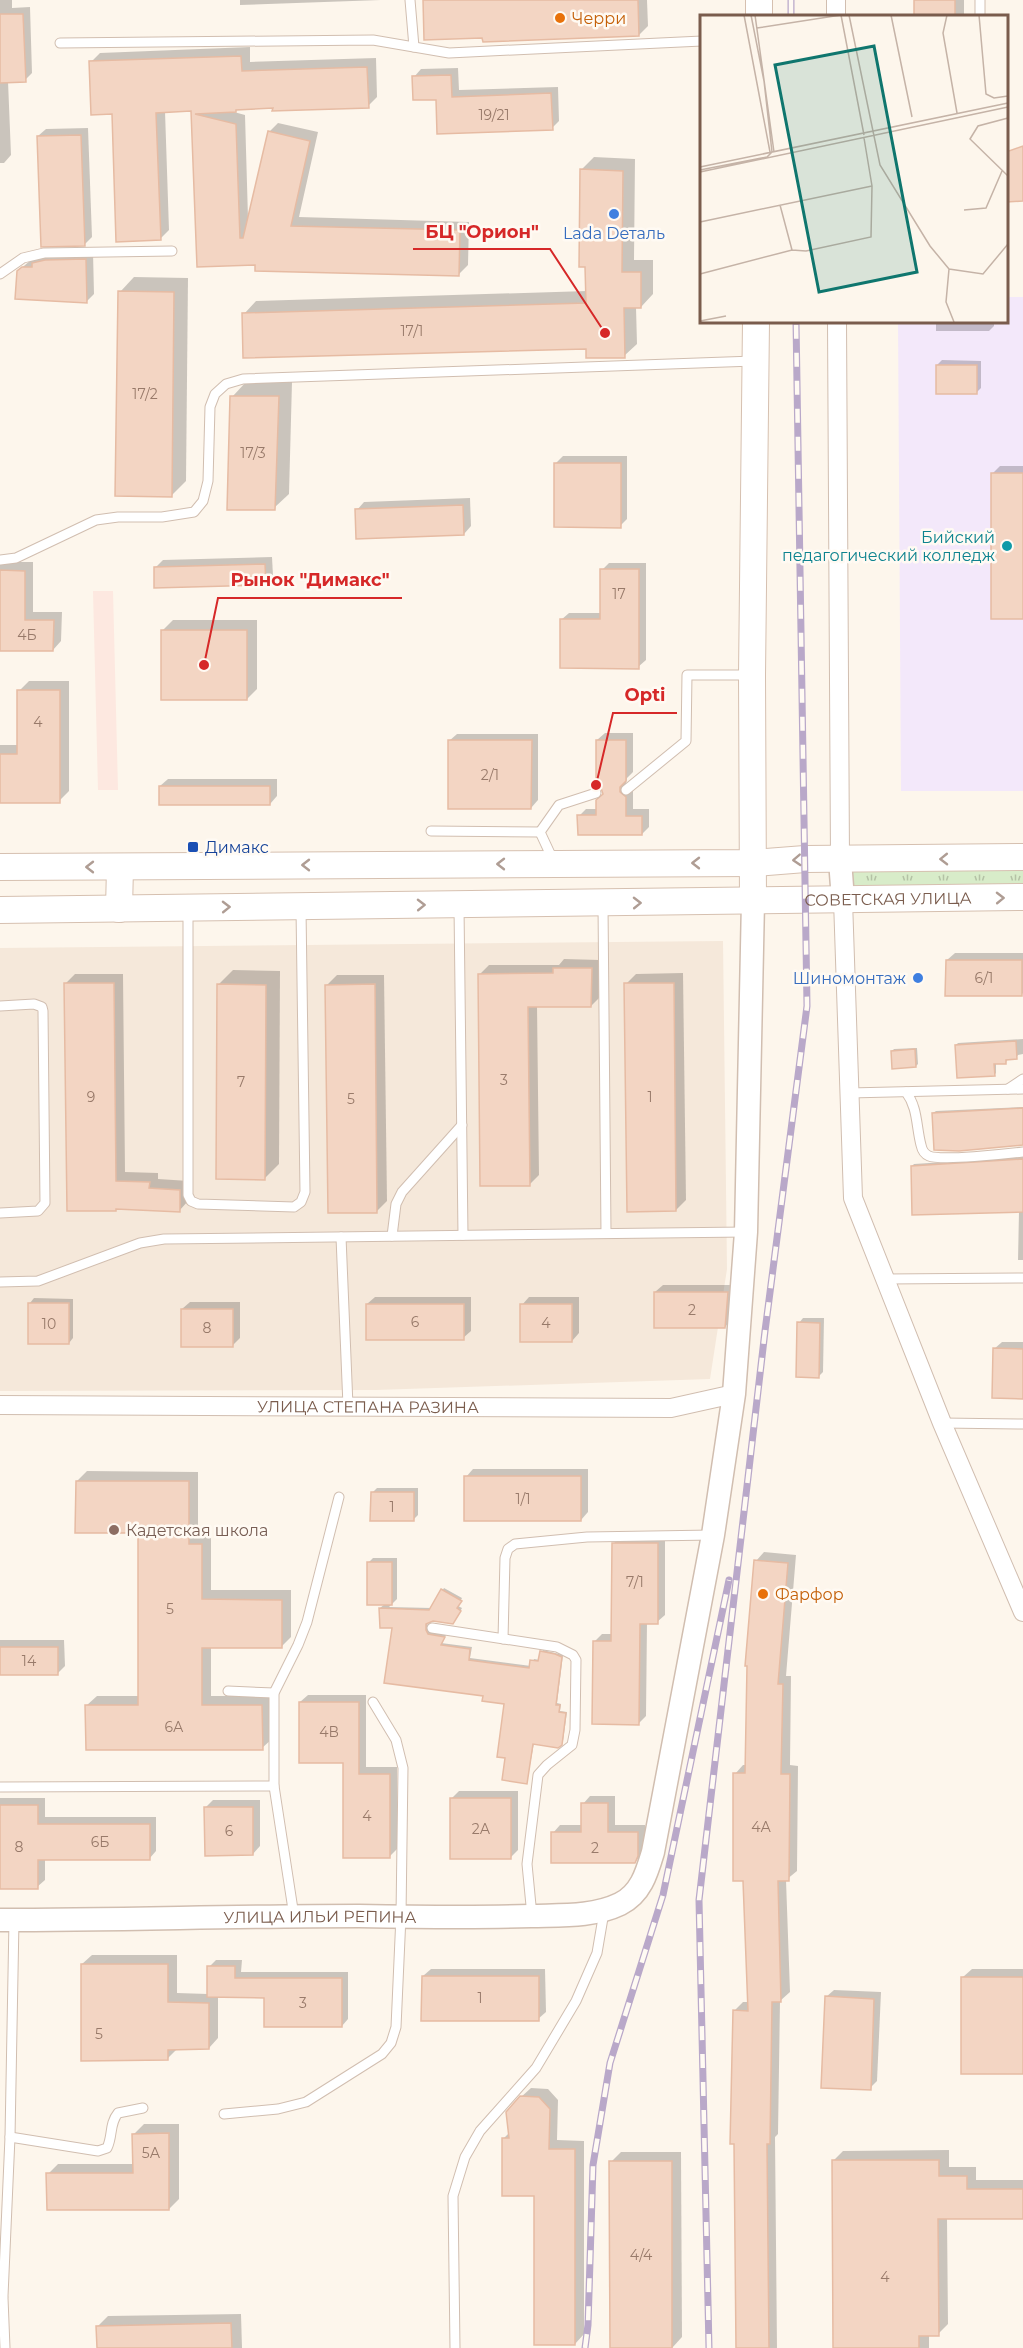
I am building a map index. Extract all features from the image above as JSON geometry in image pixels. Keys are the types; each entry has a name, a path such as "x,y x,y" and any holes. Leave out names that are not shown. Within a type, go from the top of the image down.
{"main road":[{"path":"753,901 752,675 756,322"},
{"path":"0,867 555,864 1023,857"},
{"path":"552,904 555,864"},
{"path":"119,909 120,867"},
{"name":"СОВЕТСКАЯ УЛИЦА","path":"0,910 1023,897"}],"street":[{"path":"837,322 840,860 853,1198 942,1423 1023,1612"},
{"path":"713,1534 734,1394 746,1232 753,901"},
{"name":"УЛИЦА СТЕПАНА РАЗИНА","path":"0,1405 671,1408 734,1394"},
{"name":"УЛИЦА ИЛЬИ РЕПИНА","path":"7,1920 294,1916 458,1919 580,1914 604,1910 623,1903 634,1894 647,1874 653,1852 713,1534"}],"lane":[{"path":"410,0 414,47"},
{"path":"60,43 373,40 449,53 700,41"},
{"path":"0,274 23,258 44,253 172,251"},
{"path":"0,560 16,558 96,520 194,513 203,501 208,481 210,407 215,394 226,384 243,379 756,361"},
{"path":"626,790 686,741 687,675 752,675"},
{"path":"540,832 559,805 596,793"},
{"path":"431,831 540,832"},
{"path":"540,832 555,864"},
{"path":"603,903 606,1233"},
{"path":"459,905 463,1235"},
{"path":"188,908 188,1195 191,1201 198,1204 294,1207 301,1202 305,1192 301,907"},
{"path":"0,1006 34,1004 42,1007 43,1011 45,1203 38,1211 0,1213"},
{"path":"1006,1090 1023,1080"},
{"path":"849,1094 1023,1089"},
{"path":"906,1092 915,1108 921,1146 928,1156 943,1158 1023,1152"},
{"path":"392,1236 396,1204 402,1192 462,1125"},
{"path":"0,1282 38,1281 51,1278 152,1240 746,1232"},
{"path":"342,1237 348,1406"},
{"path":"885,1279 1023,1278"},
{"path":"942,1423 1023,1424"},
{"path":"294,1916 274,1786 274,1693 307,1622 339,1497"},
{"path":"503,1639 505,1558 508,1549 515,1544 587,1537 713,1534"},
{"path":"432,1628 557,1647 573,1655 576,1660 575,1730 572,1745 538,1775 535,1792 527,1864 532,1916"},
{"path":"228,1691 274,1693"},
{"path":"224,2114 278,2109 306,2102 382,2054 391,2043 396,2027 401,1917 403,1768 396,1740 373,1702"},
{"path":"0,1787 274,1786"},
{"path":"455,2348 453,2196 465,2157 480,2132 536,2068 576,2001 597,1953 604,1910"},
{"path":"5,2348 2,2300 10,2138 7,1920"},
{"path":"10,2138 98,2151 106,2148 112,2139 111,2124 118,2113 143,2108"}],"shaded area":[{"path":"1008,297 1023,297 1023,791 901,791 898,322 1008,322"},
{"path":"93,591 113,591 118,790 98,790"},
{"path":"723,941 727,1269 710,1379 376,1390 0,1391 0,948"}],"green space":[{"path":"1023,865 1023,887 859,891 851,885 852,871"}],"building":[{"name":"Черри","path":"423,0 638,0 639,36 483,42 482,38 424,40"},
{"path":"914,0 955,0 955,15 914,15"},
{"path":"0,14 23,14 26,82 0,83"},
{"path":"241,56 242,71 367,67 369,108 272,111 273,108 195,114 236,124 240,238 243,238 268,131 310,141 291,226 460,230 459,276 255,271 255,265 197,267 191,111 156,113 161,240 116,242 112,114 91,115 89,61"},
{"path":"451,75 452,97 551,93 553,130 437,134 436,100 413,100 412,76"},
{"path":"81,135 85,246 41,247 37,136"},
{"path":"1023,146 1023,201 1008,202 1008,151"},
{"path":"580,169 623,171 622,272 641,272 641,308 624,308 625,358 586,358 586,349 243,358 242,313 586,303 585,267 579,267"},
{"path":"86,259 87,303 15,299 17,271 22,267 32,267 32,263 45,260"},
{"path":"118,291 174,292 172,497 115,496"},
{"path":"936,365 977,365 977,394 936,394"},
{"path":"230,396 279,396 275,510 227,510"},
{"path":"554,463 621,463 621,528 554,527"},
{"name":"Бийский педагогический колледж","path":"991,473 1023,473 1023,619 991,619"},
{"path":"463,505 464,535 356,539 355,509"},
{"path":"265,564 266,585 154,588 154,567"},
{"path":"600,569 639,569 639,669 560,668 560,619 600,619"},
{"path":"0,570 25,571 25,620 54,620 53,651 0,651"},
{"path":"161,630 247,630 247,700 161,700"},
{"path":"17,690 60,690 60,803 0,803 0,754 17,754"},
{"path":"448,740 532,740 531,809 448,809"},
{"path":"596,740 626,740 626,781 620,787 620,792 626,797 626,816 642,816 642,835 578,835 577,815 596,815 596,800 603,794 601,788 596,786"},
{"path":"159,786 270,786 270,805 159,805"},
{"path":"946,960 1022,960 1022,996 945,996"},
{"path":"553,968 592,968 591,1007 528,1007 530,1186 480,1186 478,974 553,973"},
{"path":"64,983 114,983 116,1181 150,1182 149,1188 180,1190 180,1212 116,1209 116,1211 67,1211"},
{"path":"624,983 674,983 676,1211 627,1212"},
{"path":"217,984 266,985 265,1180 216,1179"},
{"path":"375,984 377,1213 328,1213 325,985"},
{"path":"1016,1041 1017,1059 1006,1060 1006,1064 994,1064 995,1076 957,1078 955,1045"},
{"path":"915,1049 916,1067 892,1069 891,1051"},
{"path":"1023,1108 1023,1145 959,1151 934,1150 932,1113"},
{"path":"1023,1159 1023,1212 912,1215 911,1166"},
{"path":"654,1292 728,1292 725,1328 654,1328"},
{"path":"28,1303 69,1303 69,1344 28,1344"},
{"path":"366,1304 464,1304 464,1340 366,1340"},
{"path":"520,1304 572,1304 572,1342 520,1342"},
{"path":"181,1309 233,1309 233,1347 181,1347"},
{"path":"797,1322 820,1323 819,1378 796,1377"},
{"path":"993,1348 1023,1349 1023,1399 992,1398"},
{"path":"464,1476 581,1476 581,1521 464,1521"},
{"path":"76,1481 189,1481 189,1544 202,1544 202,1599 282,1600 282,1648 202,1648 202,1705 262,1705 263,1750 86,1750 85,1705 138,1705 138,1533 75,1533"},
{"path":"371,1492 414,1492 414,1521 370,1521"},
{"path":"612,1543 658,1543 658,1624 640,1624 639,1725 592,1724 593,1641 611,1641"},
{"path":"754,1560 788,1563 778,1684 783,1684 781,1774 790,1774 789,1881 778,1881 781,2002 772,2002 770,2144 767,2144 769,2348 736,2348 734,2144 730,2144 733,2010 748,2011 743,1881 733,1881 733,1773 745,1773 747,1666 745,1666"},
{"path":"367,1562 392,1562 392,1605 367,1605"},
{"path":"441,1589 462,1601 457,1608 461,1611 453,1624 433,1621 426,1624 428,1634 445,1637 441,1645 470,1649 469,1660 529,1668 530,1660 538,1661 540,1651 562,1657 556,1705 560,1705 559,1712 566,1713 562,1745 558,1748 533,1744 527,1784 502,1780 505,1758 497,1757 504,1704 482,1701 483,1696 384,1683 392,1628 380,1628 379,1608 429,1610"},
{"path":"0,1647 58,1647 58,1675 0,1675"},
{"path":"299,1702 359,1702 359,1774 390,1774 390,1858 343,1858 343,1763 299,1763"},
{"path":"450,1798 511,1798 511,1859 450,1859"},
{"path":"581,1803 608,1803 608,1832 638,1832 638,1856 635,1863 551,1863 551,1832 581,1832"},
{"path":"0,1805 38,1805 38,1824 150,1824 150,1860 38,1860 38,1889 0,1889"},
{"path":"204,1807 253,1807 253,1855 205,1856"},
{"path":"81,1964 168,1964 168,2002 209,2003 209,2049 168,2050 168,2060 81,2061"},
{"path":"207,1966 235,1966 235,1978 342,1978 342,2027 264,2027 264,1998 207,1997"},
{"path":"422,1976 539,1976 539,2021 421,2021"},
{"path":"961,1977 1023,1977 1023,2074 961,2074"},
{"path":"825,1996 874,1999 871,2090 821,2088"},
{"path":"520,2096 539,2097 550,2109 549,2149 575,2149 575,2345 534,2345 534,2196 502,2196 502,2138 509,2138 506,2112"},
{"path":"169,2133 169,2210 47,2210 46,2173 133,2173 132,2134"},
{"path":"832,2160 939,2160 939,2176 967,2176 967,2189 1023,2189 1023,2219 938,2219 939,2336 919,2336 919,2348 833,2348"},
{"path":"609,2161 672,2161 672,2348 610,2348"},
{"path":"231,2323 232,2348 97,2348 96,2326"}],"railway":[{"path":"791,0 791,15"},
{"path":"709,2348 699,1900 765,1331 807,1006 796,322"},
{"path":"585,2348 588,2325 593,2165 610,2063 663,1895 729,1580"}],"place":[{"name":"Черри","path":"560,18"},
{"name":"Lada Dеталь","path":"614,214"},
{"name":"БЦ \"Орион\"","path":"605,333"},
{"name":"Бийский педагогический колледж","path":"1007,546"},
{"name":"Рынок \"Димакс\"","path":"204,665"},
{"name":"Opti","path":"596,785"},
{"name":"Димакс","path":"193,847"},
{"name":"Шиномонтаж","path":"918,978"},
{"name":"Кадетская школа","path":"114,1530"},
{"name":"Фарфор","path":"763,1594"}]}
